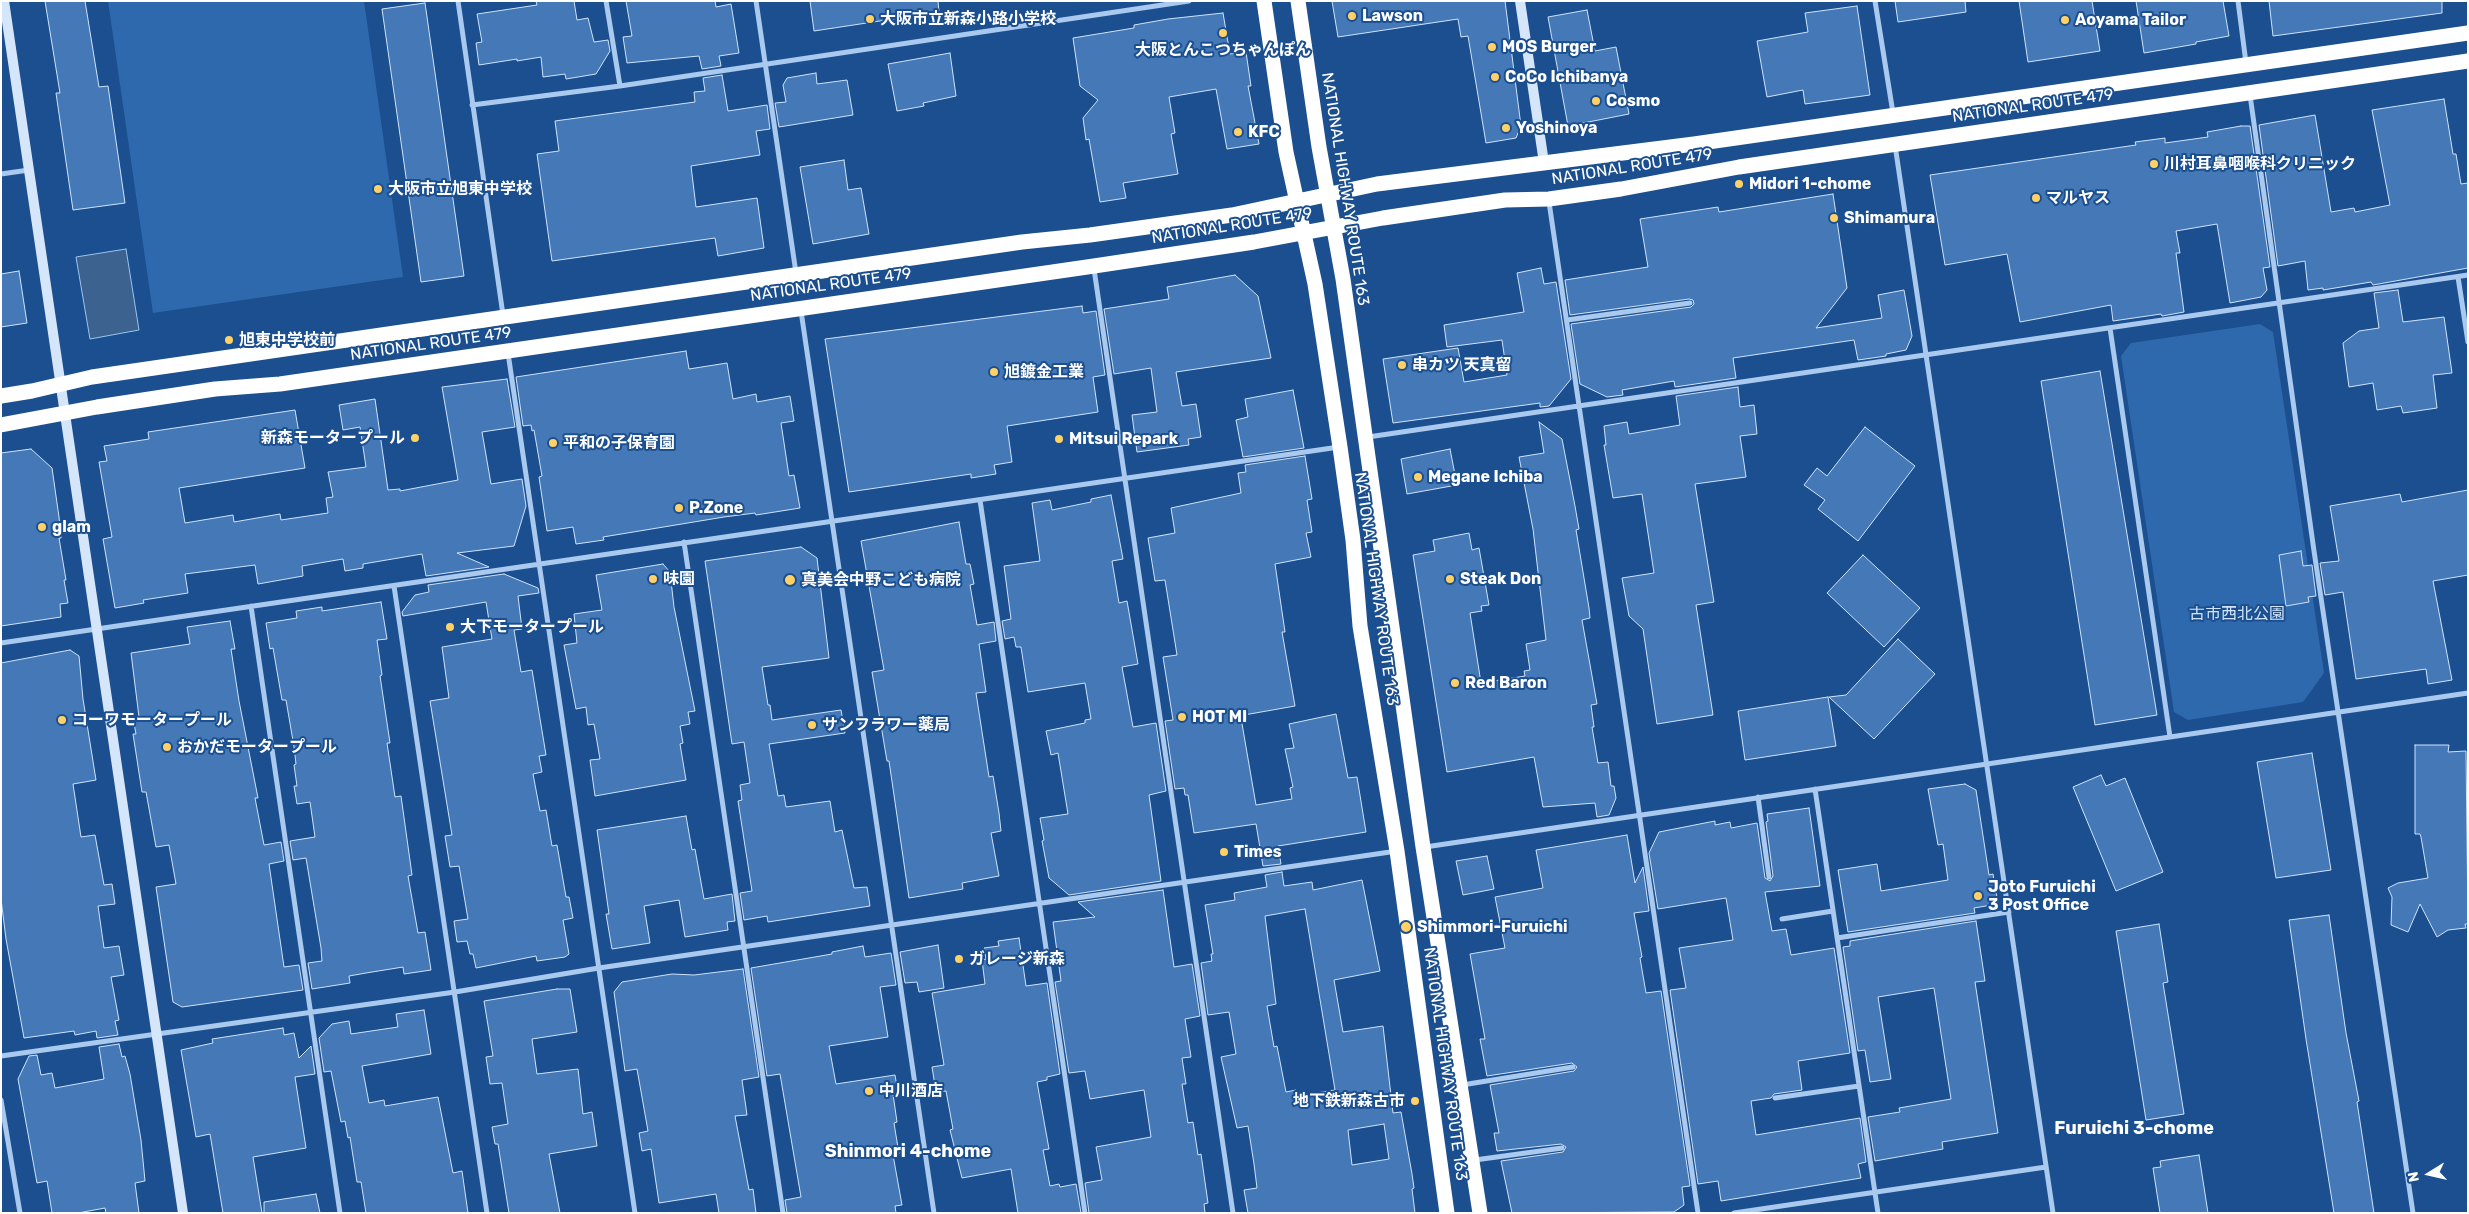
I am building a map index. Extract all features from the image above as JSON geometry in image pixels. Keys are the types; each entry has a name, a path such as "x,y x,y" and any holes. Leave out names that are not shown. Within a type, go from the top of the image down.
{"highway":[{"name":"NATIONAL HIGHWAY ROUTE 163","path":"1264,1 1286,152 1314,284 1340,447 1353,540 1360,626 1397,851 1447,1213"},
{"name":"NATIONAL HIGHWAY ROUTE 163","path":"1298,1 1366,437 1423,847 1480,1213"},
{"name":"NATIONAL ROUTE 479","path":"1,396 92,377 1022,242 1090,235 1213,218 1377,184 1694,144 2246,63 2468,33"},
{"name":"NATIONAL ROUTE 479","path":"1,425 215,389 280,384 1094,266 1504,200 1549,198 1621,189 1740,166 2249,91 2468,61"}],"street":[{"path":"4,1 183,1213"},
{"path":"458,1 503,317"},
{"path":"606,1 620,86"},
{"path":"756,1 796,275"},
{"path":"472,105 620,86 1189,1"},
{"path":"1520,1 1544,163"},
{"path":"1875,1 1893,116"},
{"path":"2238,1 2246,63"},
{"path":"2249,91 2413,1213"},
{"path":"1895,144 1928,356 2053,1213"},
{"path":"1,174 29,170"},
{"path":"1549,198 1698,1213"},
{"path":"1094,266 1233,1213"},
{"path":"1366,437 1928,356 2468,275"},
{"path":"2458,277 2468,342"},
{"path":"1567,320 1690,302"},
{"path":"800,308 934,1213"},
{"path":"2110,328 2170,737"},
{"path":"508,350 635,1213"},
{"path":"1,643 1340,447"},
{"path":"980,500 1085,1213"},
{"path":"684,542 783,1213"},
{"path":"394,586 488,1213"},
{"path":"251,606 340,1213"},
{"path":"1423,847 2468,693"},
{"path":"1815,789 1878,1213"},
{"path":"1758,797 1770,877"},
{"path":"1,1056 455,992 599,968 1397,851"},
{"path":"1782,919 1833,911"},
{"path":"1837,938 2009,912"},
{"path":"1459,1085 1573,1068"},
{"path":"1775,1098 1859,1086"},
{"path":"1,1100 20,1213"},
{"path":"1472,1161 1562,1148"},
{"path":"1734,1213 2046,1167"}],"green space":[{"path":"108,1 364,1 403,277 153,313"},
{"name":"古市西北公園","path":"2260,324 2273,332 2324,673 2303,702 2188,720 2174,712 2121,356 2131,343"}],"shaded area":[{"path":"126,249 139,330 90,339 76,257"}],"building":[{"path":"45,1 85,1 99,87 108,86 125,203 73,210 56,93 60,93"},
{"path":"536,1 574,1 577,20 588,18 594,42 608,40 610,51 596,74 566,79 565,74 543,77 541,57 479,65 476,43 482,42 477,14 537,5"},
{"path":"626,1 715,1 716,7 731,4 739,53 719,56 721,66 702,69 699,56 627,63 623,37 632,36"},
{"path":"810,1 938,1 939,12 814,31"},
{"path":"1332,1 1505,1 1521,126 1516,138 1486,143 1468,36 1461,37 1458,19 1338,37"},
{"path":"1895,1 1965,1 1966,12 1898,22"},
{"path":"2019,1 2092,1 2100,51 2028,62"},
{"path":"2136,1 2223,1 2229,36 2144,53"},
{"path":"2269,1 2442,1 2442,13 2273,36"},
{"path":"425,3 464,276 421,282 382,9"},
{"path":"1857,6 1870,95 1805,104 1803,90 1767,97 1757,41 1808,32 1805,13"},
{"path":"1587,10 1595,51 1616,47 1629,114 1568,126 1548,17"},
{"path":"1223,13 1230,54 1246,52 1251,86 1248,86 1259,144 1227,149 1216,89 1169,97 1175,133 1171,134 1178,174 1123,183 1126,198 1100,202 1089,139 1086,140 1083,118 1098,100 1080,86 1073,38 1134,28 1134,25 1168,19"},
{"path":"950,53 956,96 923,103 924,106 897,111 888,64"},
{"path":"816,73 817,84 847,80 853,115 779,127 775,103 786,102 783,85 787,78"},
{"path":"722,75 728,111 767,105 770,129 756,131 760,155 691,166 696,207 757,198 764,248 718,256 715,238 552,261 537,154 559,151 555,121 695,102 694,92 705,91 703,78"},
{"path":"2444,99 2453,154 2456,154 2461,184 2468,183 2468,268 2373,285 2371,282 2323,290 2323,288 2308,290 2305,261 2278,266 2259,125 2315,115 2331,212 2354,208 2355,212 2390,205 2372,110"},
{"path":"2250,126 2270,267 2263,268 2267,290 2261,297 2230,303 2217,224 2176,231 2180,253 2176,253 2184,312 2162,316 2161,314 2113,321 2111,305 2020,322 2007,254 1945,265 1930,175 2136,145 2135,142 2165,138 2165,143 2208,137 2207,132"},
{"path":"844,160 848,190 861,188 869,234 813,244 800,167"},
{"path":"1833,194 1847,288 1816,328 1882,318 1878,295 1904,290 1912,336 1906,350 1886,354 1886,356 1858,360 1854,340 1733,358 1736,378 1675,387 1674,381 1622,390 1623,395 1607,397 1580,384 1571,324 1691,307 1694,304 1693,300 1689,299 1570,315 1565,280 1648,267 1640,219 1718,207 1719,212"},
{"path":"1541,268 1544,284 1556,282 1571,379 1549,406 1540,407 1540,403 1393,423 1383,359 1458,348 1464,382 1507,375 1502,340 1447,347 1444,325 1524,312 1517,273"},
{"path":"19,271 27,323 1,327 1,274"},
{"path":"1235,275 1258,296 1271,358 1176,372 1182,406 1196,404 1201,437 1188,439 1189,445 1137,452 1132,415 1157,412 1151,368 1114,374 1104,309 1169,299 1167,287"},
{"path":"2398,290 2403,322 2444,317 2452,373 2433,375 2437,408 2403,413 2401,406 2377,410 2373,383 2349,387 2343,343 2359,331 2379,328 2374,293"},
{"path":"1082,306 1083,313 1096,311 1105,375 1093,377 1098,412 1007,426 1012,462 994,465 996,474 971,478 971,474 849,492 825,339"},
{"path":"686,351 689,369 727,363 733,399 756,394 757,402 790,396 794,421 781,423 789,476 794,475 800,508 756,515 755,513 724,517 603,537 604,540 576,544 573,527 547,531 539,477 542,476 534,430 532,431 531,425 523,426 516,377"},
{"path":"2100,371 2157,715 2095,725 2041,381"},
{"path":"507,379 515,427 482,432 491,484 522,479 526,506 514,546 457,553 489,567 426,576 422,554 363,564 363,568 345,571 343,559 302,566 303,576 258,584 255,565 185,574 188,593 143,600 144,603 115,608 103,539 112,537 99,462 107,461 104,446 149,439 148,432 295,410 305,468 179,488 185,523 233,515 234,522 280,514 281,520 328,513 326,498 333,497 328,472 366,467 360,427 343,430 339,405 375,399 388,490 400,489 400,491 458,480 442,387"},
{"path":"1738,387 1740,407 1754,405 1757,434 1740,436 1746,477 1695,484 1714,602 1696,605 1713,715 1657,724 1643,629 1629,616 1622,578 1654,573 1642,494 1613,498 1604,445 1606,445 1604,426 1627,422 1629,434 1680,425 1676,396"},
{"path":"1293,390 1304,448 1243,457 1236,420 1248,417 1245,399"},
{"path":"1539,422 1562,439 1579,529 1576,530 1590,618 1582,620 1597,704 1591,705 1594,727 1592,727 1598,763 1608,762 1611,786 1614,786 1616,798 1609,815 1597,817 1595,803 1543,807 1534,757 1447,772 1413,555 1435,551 1433,540 1469,533 1472,550 1479,548 1489,605 1481,606 1482,611 1470,613 1481,683 1525,676 1524,671 1530,670 1526,644 1546,640 1533,529 1519,457 1544,453"},
{"path":"1865,427 1915,466 1858,541 1818,509 1825,500 1804,485 1817,468 1827,476"},
{"path":"31,449 52,468 68,603 60,604 61,617 1,626 1,453"},
{"path":"1450,449 1457,485 1407,494 1401,459"},
{"path":"1305,456 1312,499 1307,500 1312,532 1306,533 1311,557 1275,564 1285,632 1282,632 1295,706 1244,715 1244,718 1241,718 1256,805 1292,799 1290,788 1293,787 1285,749 1294,748 1289,724 1336,714 1348,778 1357,777 1366,832 1278,846 1281,864 1263,866 1256,824 1194,833 1188,795 1185,795 1184,788 1175,789 1165,721 1173,720 1163,657 1177,655 1165,580 1155,581 1148,538 1175,533 1171,508 1241,493 1238,473 1246,472 1245,465"},
{"path":"2468,490 2468,575 2433,581 2452,680 2428,684 2426,669 2356,679 2343,592 2325,595 2320,563 2339,561 2330,506 2400,494 2402,502"},
{"path":"1111,495 1123,559 1112,561 1119,603 1127,601 1138,664 1122,667 1133,727 1156,723 1166,791 1149,795 1161,881 1069,895 1049,878 1042,841 1044,840 1040,818 1068,814 1058,753 1051,755 1046,731 1085,723 1085,720 1091,719 1085,683 1028,692 1021,647 1016,647 1014,637 1005,639 1002,621 1011,619 1004,566 1040,561 1032,503 1050,500 1052,510 1091,502 1091,499"},
{"path":"959,522 966,564 970,564 974,584 970,585 977,625 994,622 996,641 979,644 986,692 976,693 989,777 993,776 999,813 1001,831 991,833 999,876 962,883 963,889 909,898 889,761 887,761 872,672 884,670 861,541"},
{"path":"801,547 817,558 829,658 762,667 768,705 770,705 772,720 841,710 845,733 769,744 778,796 784,795 786,807 830,801 835,832 842,830 854,888 867,887 870,906 768,922 767,916 744,920 740,893 752,891 738,801 742,800 740,785 750,783 744,742 732,744 705,561"},
{"path":"2301,551 2303,566 2312,565 2316,596 2308,597 2309,602 2286,606 2279,555"},
{"path":"1863,555 1920,608 1884,647 1827,593"},
{"path":"663,564 670,572 674,607 695,711 688,712 690,724 680,726 683,743 680,744 686,780 595,796 590,760 600,759 594,724 588,725 586,707 576,709 564,645 577,643 574,614 602,610 596,575"},
{"path":"504,574 538,588 539,593 518,596 522,629 514,630 521,672 532,670 546,755 539,756 542,772 533,774 540,811 546,810 552,846 557,845 566,897 569,897 573,918 563,920 569,954 565,957 537,961 536,956 476,968 473,954 470,954 467,941 457,942 454,921 468,919 459,866 450,867 445,836 452,835 430,701 449,698 442,647 492,639 486,602 403,616 402,612 415,595 429,592 428,585"},
{"path":"381,602 387,639 377,640 382,675 380,676 390,743 387,743 395,797 401,796 412,875 408,876 418,933 425,932 431,970 404,974 403,967 349,976 350,983 312,989 308,963 322,961 321,948 306,858 293,860 290,841 315,837 310,802 297,804 294,786 297,786 294,765 296,764 286,700 282,700 273,648 270,649 266,623 297,618 296,611 322,607 322,611"},
{"path":"230,621 235,649 231,649 258,798 255,798 264,845 281,842 284,861 269,864 284,967 299,965 303,990 182,1007 173,1002 156,887 176,884 169,845 156,847 146,792 142,792 133,734 136,734 133,718 139,717 131,653 190,644 187,627"},
{"path":"1898,639 1935,674 1874,739 1829,697 1846,695"},
{"path":"70,650 79,656 83,699 96,780 73,784 81,837 95,835 104,885 112,884 115,904 98,906 104,948 119,946 124,975 111,977 119,1020 115,1021 118,1035 97,1038 96,1031 75,1035 74,1031 24,1038 6,939 1,899 1,663"},
{"path":"1828,697 1836,746 1745,760 1738,711"},
{"path":"2415,745 2449,745 2448,752 2466,751 2468,924 2465,924 2466,928 2448,930 2437,937 2420,904 2408,932 2391,925 2392,897 2388,888 2398,883 2428,878 2421,837 2420,834 2415,834"},
{"path":"2312,753 2331,870 2276,878 2257,762"},
{"path":"2101,775 2106,786 2125,778 2163,872 2116,891 2073,787"},
{"path":"1965,784 1976,790 1989,875 1993,874 1998,904 1974,908 1975,913 1848,932 1838,870 1877,864 1881,891 1948,880 1943,844 1938,845 1928,789"},
{"path":"1809,808 1820,886 1765,892 1772,931 1786,929 1791,955 1834,948 1850,1053 1798,1061 1802,1090 1774,1094 1771,1098 1751,1101 1756,1135 1860,1118 1866,1162 1858,1164 1861,1178 1721,1201 1718,1181 1698,1184 1670,990 1686,988 1679,948 1733,940 1726,898 1658,909 1649,853 1659,832 1715,821 1715,825 1730,822 1731,828 1757,823 1765,878 1770,881 1773,876 1766,822 1768,821 1767,814"},
{"path":"686,816 692,850 695,849 704,899 732,894 735,921 727,922 728,930 685,937 679,900 644,906 650,943 612,949 606,914 609,914 597,830"},
{"path":"1627,835 1635,883 1643,867 1649,911 1634,913 1642,957 1640,958 1646,993 1661,991 1690,1186 1682,1187 1684,1205 1674,1212 1512,1213 1501,1161 1563,1152 1566,1147 1561,1144 1497,1151 1494,1133 1499,1133 1490,1085 1574,1071 1577,1067 1572,1063 1487,1076 1480,1039 1485,1039 1470,954 1505,948 1495,897 1543,888 1536,850"},
{"path":"1487,856 1494,889 1463,895 1456,861"},
{"path":"1282,872 1284,886 1312,882 1313,890 1362,880 1380,971 1334,980 1343,1032 1383,1026 1393,1113 1401,1112 1414,1188 1412,1189 1415,1213 1248,1213 1244,1190 1257,1188 1248,1126 1237,1128 1221,1057 1236,1054 1229,1012 1208,1015 1201,963 1212,961 1211,954 1213,954 1205,905 1235,900 1234,893 1267,887 1265,875","holes":["1305,909 1335,1090 1297,1096 1296,1090 1286,1092 1277,1046 1274,1047 1267,1006 1276,1004 1265,916","1384,1124 1389,1159 1352,1165 1348,1130"]},
{"path":"1163,890 1174,967 1192,964 1200,1016 1185,1019 1191,1057 1182,1058 1186,1084 1182,1084 1188,1123 1193,1122 1198,1155 1201,1154 1208,1203 1204,1204 1205,1213 1089,1213 1085,1183 1102,1180 1096,1147 1151,1137 1144,1090 1090,1099 1085,1071 1069,1073 1055,982 1061,981 1053,922 1095,917 1078,902"},
{"path":"2329,915 2346,1033 2359,1101 2357,1102 2374,1213 2334,1213 2306,1039 2289,920"},
{"path":"1976,921 1985,981 1975,982 1998,1133 1942,1142 1943,1149 1875,1161 1868,1117 1900,1112 1899,1108 1951,1099 1934,988 1878,997 1891,1079 1870,1082 1865,1050 1858,1051 1843,947 1850,946 1850,941"},
{"path":"2159,924 2168,982 2163,983 2184,1114 2146,1120 2116,931"},
{"path":"1019,938 1026,986 1047,983 1060,1074 1037,1082 1049,1149 1043,1150 1050,1186 1059,1184 1060,1187 1076,1184 1081,1213 1018,1213 1011,1169 962,1178 950,1130 953,1129 946,1091 936,1092 932,1067 944,1065 932,993 985,984 982,960 986,959 984,948 999,946 998,941"},
{"path":"938,945 944,988 919,992 917,982 905,983 900,952"},
{"path":"863,946 865,957 891,953 896,985 880,987 888,1037 829,1046 836,1084 895,1075 898,1093 893,1094 897,1122 894,1123 899,1154 893,1155 902,1205 895,1206 896,1213 787,1213 785,1200 801,1197 780,1074 767,1076 751,968 832,954 832,952"},
{"path":"743,969 759,1077 742,1080 747,1115 735,1116 749,1190 753,1189 756,1213 719,1213 716,1194 659,1203 651,1149 642,1151 639,1133 648,1131 637,1069 625,1071 614,992 622,982 672,974 694,975"},
{"path":"557,989 570,989 577,1032 532,1039 537,1074 578,1069 583,1114 592,1112 597,1146 549,1154 560,1213 509,1213 498,1144 495,1144 492,1127 508,1124 502,1083 490,1084 486,1057 493,1056 484,1001"},
{"path":"424,1010 431,1054 362,1066 369,1103 384,1100 385,1106 438,1097 453,1173 462,1171 468,1213 366,1213 361,1182 357,1182 350,1137 348,1138 345,1121 341,1122 331,1071 324,1072 319,1038 332,1024 349,1021 351,1034 398,1027 396,1014"},
{"path":"283,1028 284,1035 294,1033 299,1058 311,1046 315,1074 295,1077 306,1148 253,1157 262,1213 223,1213 210,1134 196,1137 181,1050 213,1043 212,1039"},
{"path":"119,1044 122,1057 125,1056 130,1074 141,1140 145,1181 135,1183 139,1213 106,1213 105,1208 78,1213 52,1213 47,1181 37,1183 18,1079 29,1056 37,1055 41,1075 52,1073 55,1088 104,1079 99,1047"},
{"path":"2199,1155 2208,1213 2160,1213 2153,1168 2161,1167 2160,1161"},
{"path":"316,1194 320,1213 264,1213 264,1202"}],"place":[{"name":"Lawson","path":"1352,16"},
{"name":"大阪市立新森小路小学校","path":"870,19"},
{"name":"Aoyama Tailor","path":"2065,20"},
{"name":"大阪とんこつちゃんぽん","path":"1223,33"},
{"name":"MOS Burger","path":"1492,47"},
{"name":"CoCo Ichibanya","path":"1495,77"},
{"name":"Cosmo","path":"1596,101"},
{"name":"Yoshinoya","path":"1506,128"},
{"name":"KFC","path":"1238,132"},
{"name":"川村耳鼻咽喉科クリニック","path":"2154,164"},
{"name":"Midori 1-chome","path":"1739,184"},
{"name":"大阪市立旭東中学校","path":"378,189"},
{"name":"マルヤス","path":"2036,198"},
{"name":"Shimamura","path":"1834,218"},
{"name":"旭東中学校前","path":"229,340"},
{"name":"串カツ 天真留","path":"1402,365"},
{"name":"旭鍍金工業","path":"994,372"},
{"name":"新森モータープール","path":"415,438"},
{"name":"Mitsui Repark","path":"1059,439"},
{"name":"平和の子保育園","path":"553,443"},
{"name":"Megane Ichiba","path":"1418,477"},
{"name":"P.Zone","path":"679,508"},
{"name":"glam","path":"42,527"},
{"name":"味園","path":"653,579"},
{"name":"Steak Don","path":"1450,579"},
{"name":"真美会中野こども病院","path":"790,580"},
{"name":"大下モータープール","path":"450,627"},
{"name":"Red Baron","path":"1455,683"},
{"name":"HOT MI","path":"1182,717"},
{"name":"コーワモータープール","path":"62,720"},
{"name":"サンフラワー薬局","path":"812,725"},
{"name":"おかだモータープール","path":"167,747"},
{"name":"Times","path":"1224,852"},
{"name":"Joto Furuichi 3 Post Office","path":"1978,896"},
{"name":"Shimmori-Furuichi","path":"1406,927"},
{"name":"ガレージ新森","path":"959,959"},
{"name":"中川酒店","path":"869,1091"},
{"name":"地下鉄新森古市","path":"1415,1101"}],"district":[{"name":"Furuichi 3-chome","path":"2134,1129"},
{"name":"Shinmori 4-chome","path":"908,1152"}]}
